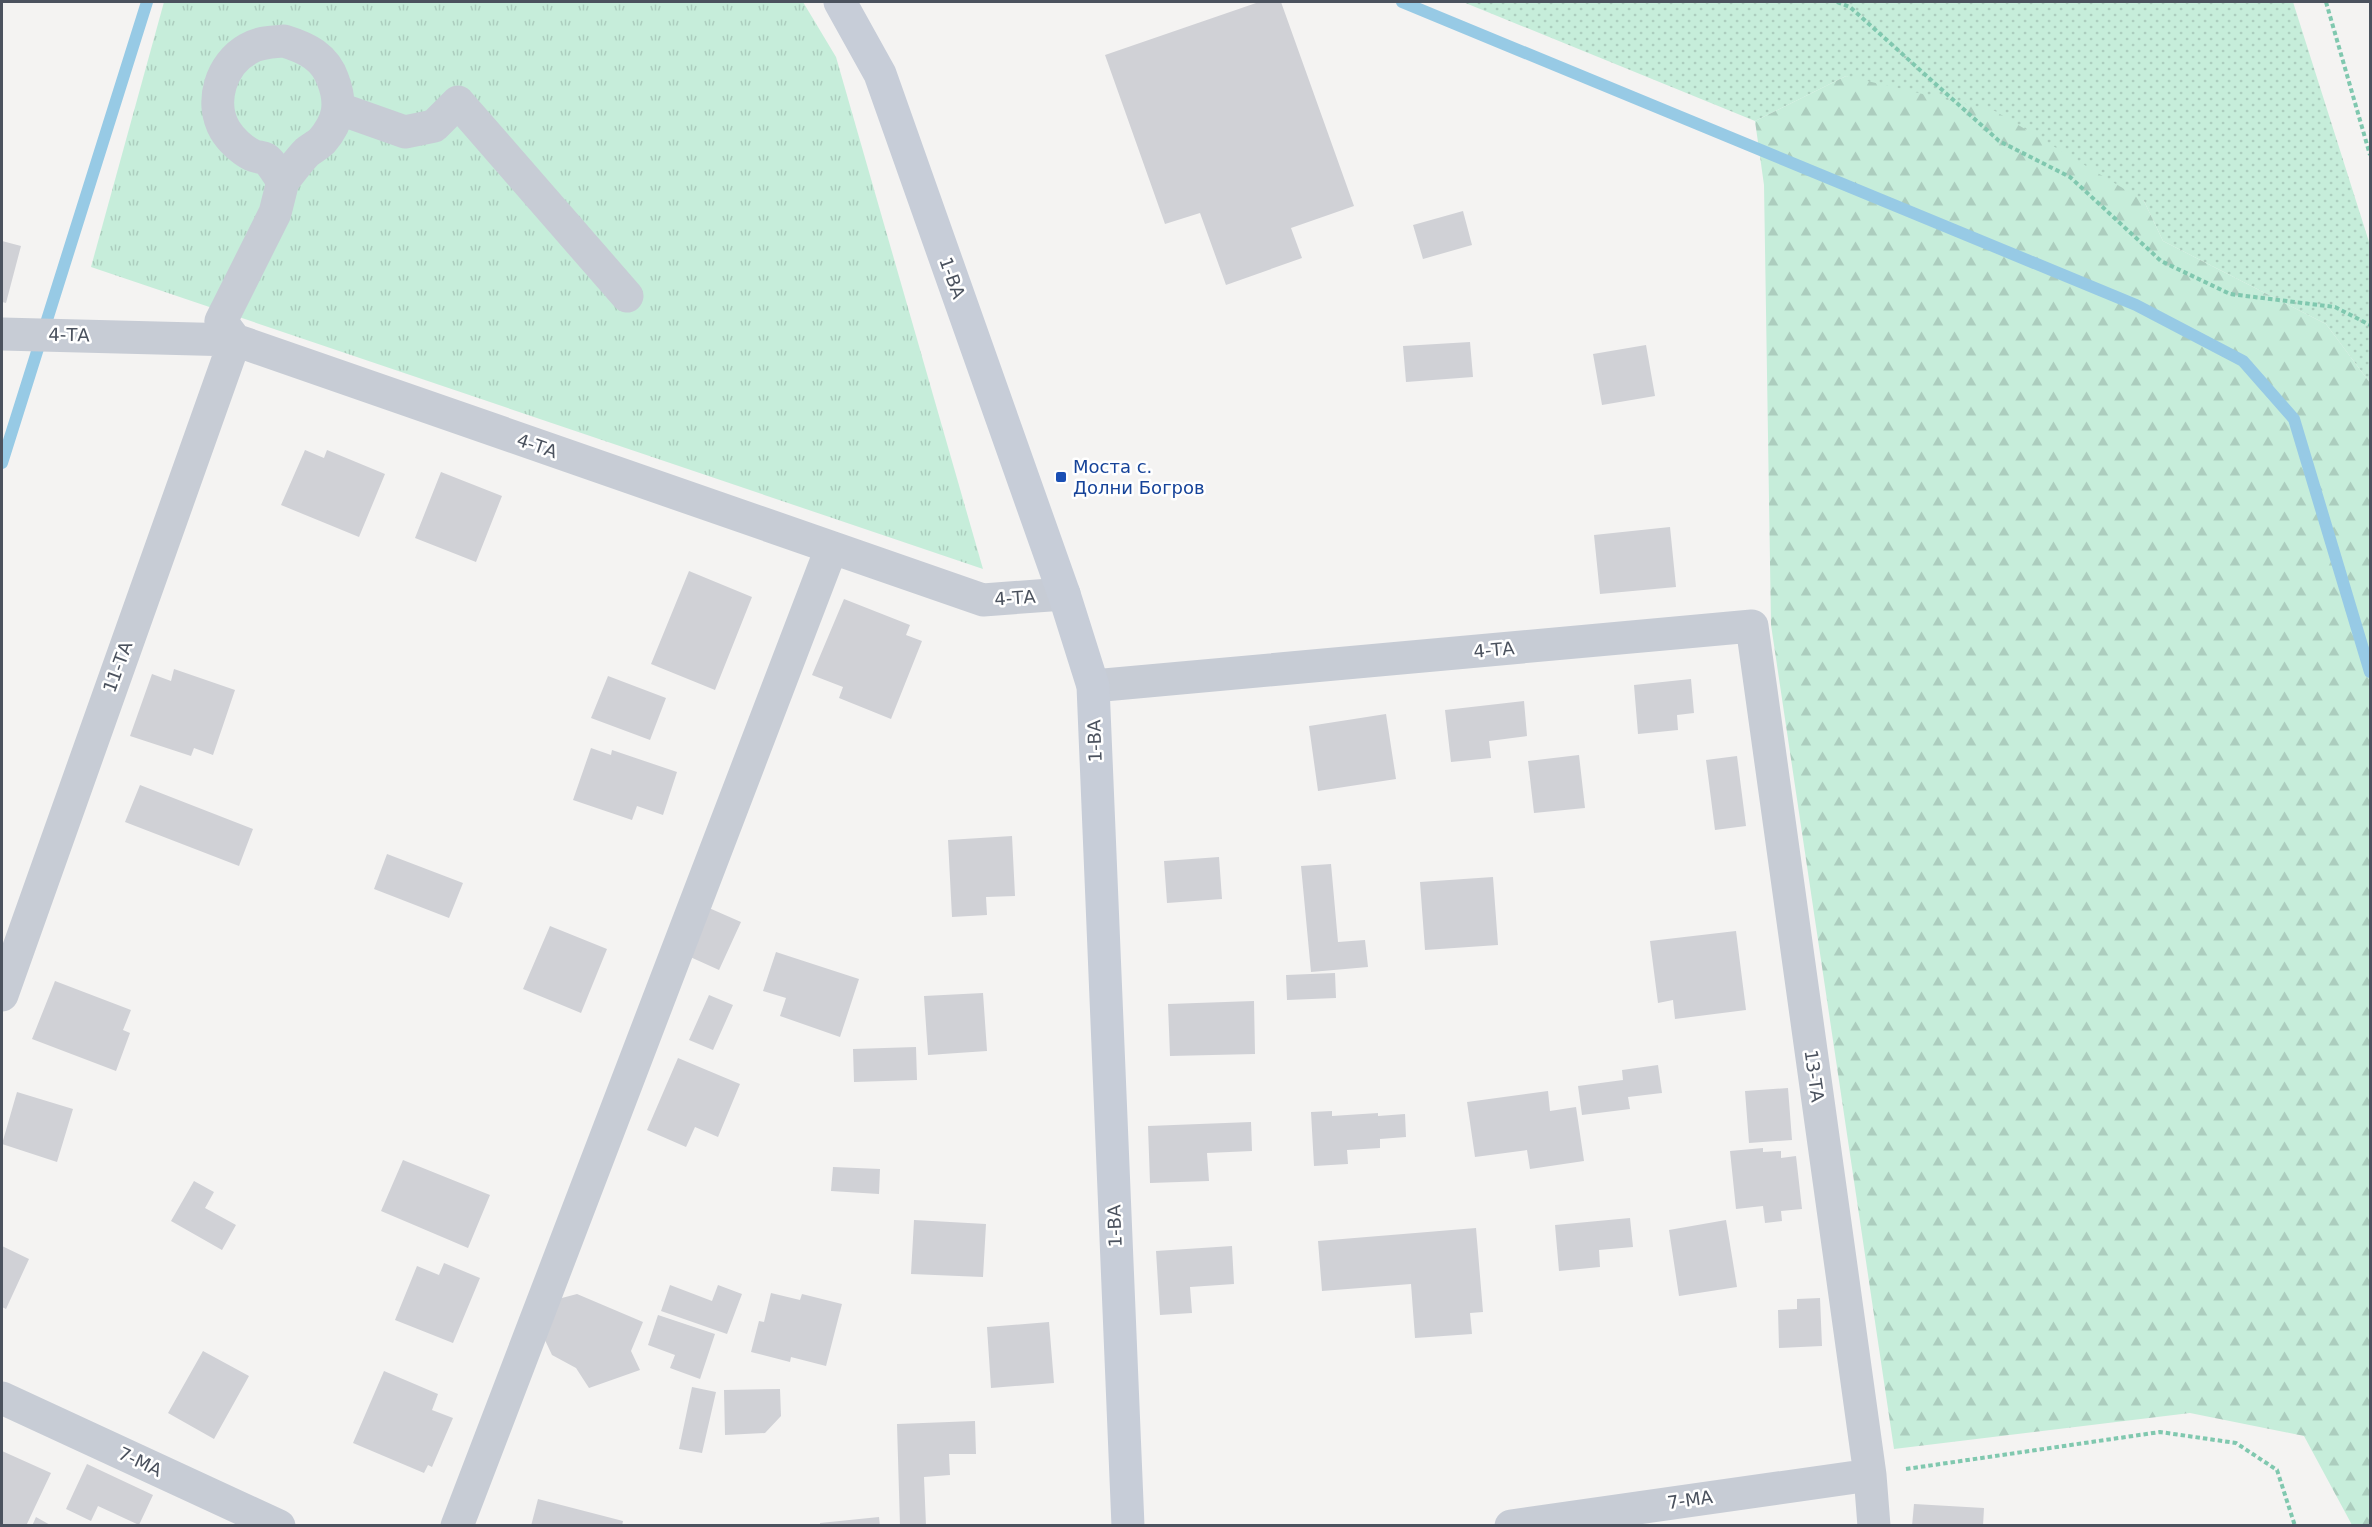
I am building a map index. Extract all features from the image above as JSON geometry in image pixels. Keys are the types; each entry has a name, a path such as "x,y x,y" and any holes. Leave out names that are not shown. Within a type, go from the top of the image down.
{"street":[{"name":"1-ВА","path":"840,2 880,74 1064,594 1093,686 1128,1526"},
{"path":"234,340 221,321 275,213 283,181 307,153 322,141 340,109 330,72 318,57 303,46 284,42 266,42 248,48 234,60 223,76 218,94 219,113 225,130 237,145 253,155 266,159 283,181"},
{"path":"340,109 405,132 434,126 458,102 627,296"},
{"name":"4-ТА","path":"2,334 234,340 831,549 984,600 1064,594"},
{"name":"11-ТА","path":"2,995 234,340"},
{"path":"458,1526 831,549"},
{"name":"4-ТА","path":"1093,686 1752,626"},
{"name":"13-ТА","path":"1752,626 1870,1475 1874,1526"},
{"name":"7-МА","path":"2,1398 279,1526"},
{"name":"7-МА","path":"1511,1526 1870,1475"}],"path":[{"path":"1837,2 1850,7 1999,141 2070,177 2161,261 2230,294 2335,307 2370,326"},
{"path":"2326,2 2370,155"},
{"path":"1870,1475 2160,1432 2236,1443 2277,1470 2295,1526"}],"green space":[{"path":"164,2 803,2 836,57 983,569 91,267"},
{"path":"1463,2 2293,2 2370,245 2370,383 2326,324 2163,241 2144,201 1846,76 1755,121"},
{"path":"1846,76 1995,111 2144,201 2163,241 2326,324 2370,383 2370,1525 2352,1525 2304,1436 2190,1413 1894,1449 1771,625 1764,185 1755,121"}],"building":[{"path":"1259,2 1281,2 1354,206 1291,228 1302,258 1226,285 1200,213 1165,224 1105,55"},
{"path":"1463,211 1472,245 1423,259 1413,225"},
{"path":"2,241 21,246 6,303 2,302"},
{"path":"1470,342 1473,377 1406,382 1403,346"},
{"path":"1646,345 1655,396 1602,405 1593,354"},
{"path":"305,450 324,458 327,450 385,474 359,537 281,505"},
{"path":"441,472 502,496 476,562 415,538"},
{"path":"1670,527 1676,587 1600,594 1594,535"},
{"path":"689,571 752,597 715,690 651,664"},
{"path":"844,599 910,625 906,635 922,641 891,719 839,698 843,687 812,675"},
{"path":"174,669 235,690 213,755 194,748 191,756 130,736 152,674 171,681"},
{"path":"608,676 666,698 650,740 591,718"},
{"path":"1691,679 1694,713 1677,715 1678,730 1638,734 1634,685"},
{"path":"1524,701 1527,736 1489,741 1491,758 1451,762 1445,710"},
{"path":"1386,714 1396,779 1318,791 1309,726"},
{"path":"591,748 611,755 612,750 677,772 663,815 637,806 632,820 573,800"},
{"path":"1579,755 1585,808 1534,813 1528,761"},
{"path":"1737,756 1746,826 1715,830 1706,760"},
{"path":"140,785 253,829 239,866 125,822"},
{"path":"1012,836 1015,896 986,897 987,915 952,917 948,840"},
{"path":"387,854 463,883 449,918 374,889"},
{"path":"1219,857 1222,899 1167,903 1164,861"},
{"path":"1331,864 1338,942 1365,940 1368,967 1311,972 1301,866"},
{"path":"1493,877 1498,945 1425,950 1420,882"},
{"path":"709,908 741,922 719,970 688,956"},
{"path":"550,926 607,949 581,1013 523,989"},
{"path":"1736,931 1746,1010 1675,1019 1673,1000 1658,1003 1650,941"},
{"path":"776,952 859,979 840,1037 780,1016 786,998 763,991"},
{"path":"1335,973 1336,998 1287,1000 1286,975"},
{"path":"55,981 131,1010 123,1030 130,1033 116,1071 32,1039"},
{"path":"983,993 987,1051 928,1055 924,996"},
{"path":"709,995 733,1005 713,1050 689,1040"},
{"path":"1254,1001 1255,1054 1170,1056 1168,1004"},
{"path":"916,1047 917,1080 854,1082 853,1049"},
{"path":"678,1058 740,1084 718,1137 695,1127 686,1147 647,1130"},
{"path":"1658,1065 1662,1093 1628,1097 1630,1109 1582,1115 1578,1086 1623,1080 1622,1070"},
{"path":"1788,1088 1792,1140 1749,1143 1745,1091"},
{"path":"1548,1091 1550,1111 1576,1107 1584,1161 1530,1169 1527,1150 1475,1157 1467,1102"},
{"path":"17,1092 73,1109 57,1162 2,1144"},
{"path":"1332,1111 1332,1116 1405,1114 1406,1137 1380,1139 1380,1148 1347,1150 1348,1164 1314,1166 1311,1112"},
{"path":"1251,1122 1252,1151 1207,1153 1209,1181 1150,1183 1148,1126"},
{"path":"1763,1148 1763,1152 1781,1151 1781,1158 1796,1156 1802,1209 1781,1211 1782,1221 1765,1223 1763,1206 1736,1209 1730,1151"},
{"path":"403,1160 490,1195 468,1248 381,1211"},
{"path":"833,1167 880,1169 879,1194 831,1191"},
{"path":"194,1181 214,1192 205,1208 236,1225 222,1250 171,1221"},
{"path":"1630,1218 1633,1247 1599,1250 1600,1267 1559,1271 1555,1225"},
{"path":"914,1220 986,1224 983,1277 911,1274"},
{"path":"1726,1220 1737,1287 1679,1296 1669,1230"},
{"path":"1476,1228 1483,1312 1470,1313 1472,1334 1415,1338 1411,1284 1322,1291 1318,1241"},
{"path":"2,1246 29,1259 6,1309 2,1307"},
{"path":"1232,1246 1234,1284 1190,1287 1192,1313 1160,1315 1156,1251"},
{"path":"444,1263 480,1278 453,1343 395,1320 417,1266 439,1275"},
{"path":"670,1285 712,1301 718,1285 742,1294 727,1334 661,1311"},
{"path":"771,1293 800,1300 802,1294 842,1304 826,1366 791,1357 790,1362 751,1352 759,1321 764,1322"},
{"path":"577,1294 643,1322 631,1351 640,1370 589,1388 576,1368 552,1355 544,1338 558,1299"},
{"path":"1820,1298 1822,1346 1779,1348 1778,1310 1797,1309 1797,1299"},
{"path":"658,1315 715,1334 700,1379 670,1368 675,1355 648,1345"},
{"path":"1049,1322 1054,1383 991,1388 987,1327"},
{"path":"203,1351 249,1376 214,1439 168,1413"},
{"path":"384,1371 438,1394 432,1410 453,1418 432,1467 428,1465 424,1473 353,1443"},
{"path":"692,1387 716,1392 702,1453 679,1449"},
{"path":"780,1389 781,1416 765,1433 725,1435 724,1390"},
{"path":"975,1421 976,1454 949,1454 950,1475 924,1477 926,1526 900,1526 897,1424"},
{"path":"2,1451 51,1473 26,1526 2,1526"},
{"path":"87,1464 153,1495 139,1525 98,1506 91,1521 66,1509"},
{"path":"538,1499 623,1521 622,1526 531,1526"},
{"path":"1914,1504 1984,1508 1983,1526 1912,1526"},
{"path":"36,1517 52,1526 32,1526"},
{"path":"879,1517 880,1526 820,1526 820,1523"}],"waterway":[{"path":"2,463 147,2"},
{"path":"1402,2 2136,305 2243,361 2294,419 2370,672"}],"place":[{"name":"Моста с. Долни Богров","path":"1061,477"}]}
